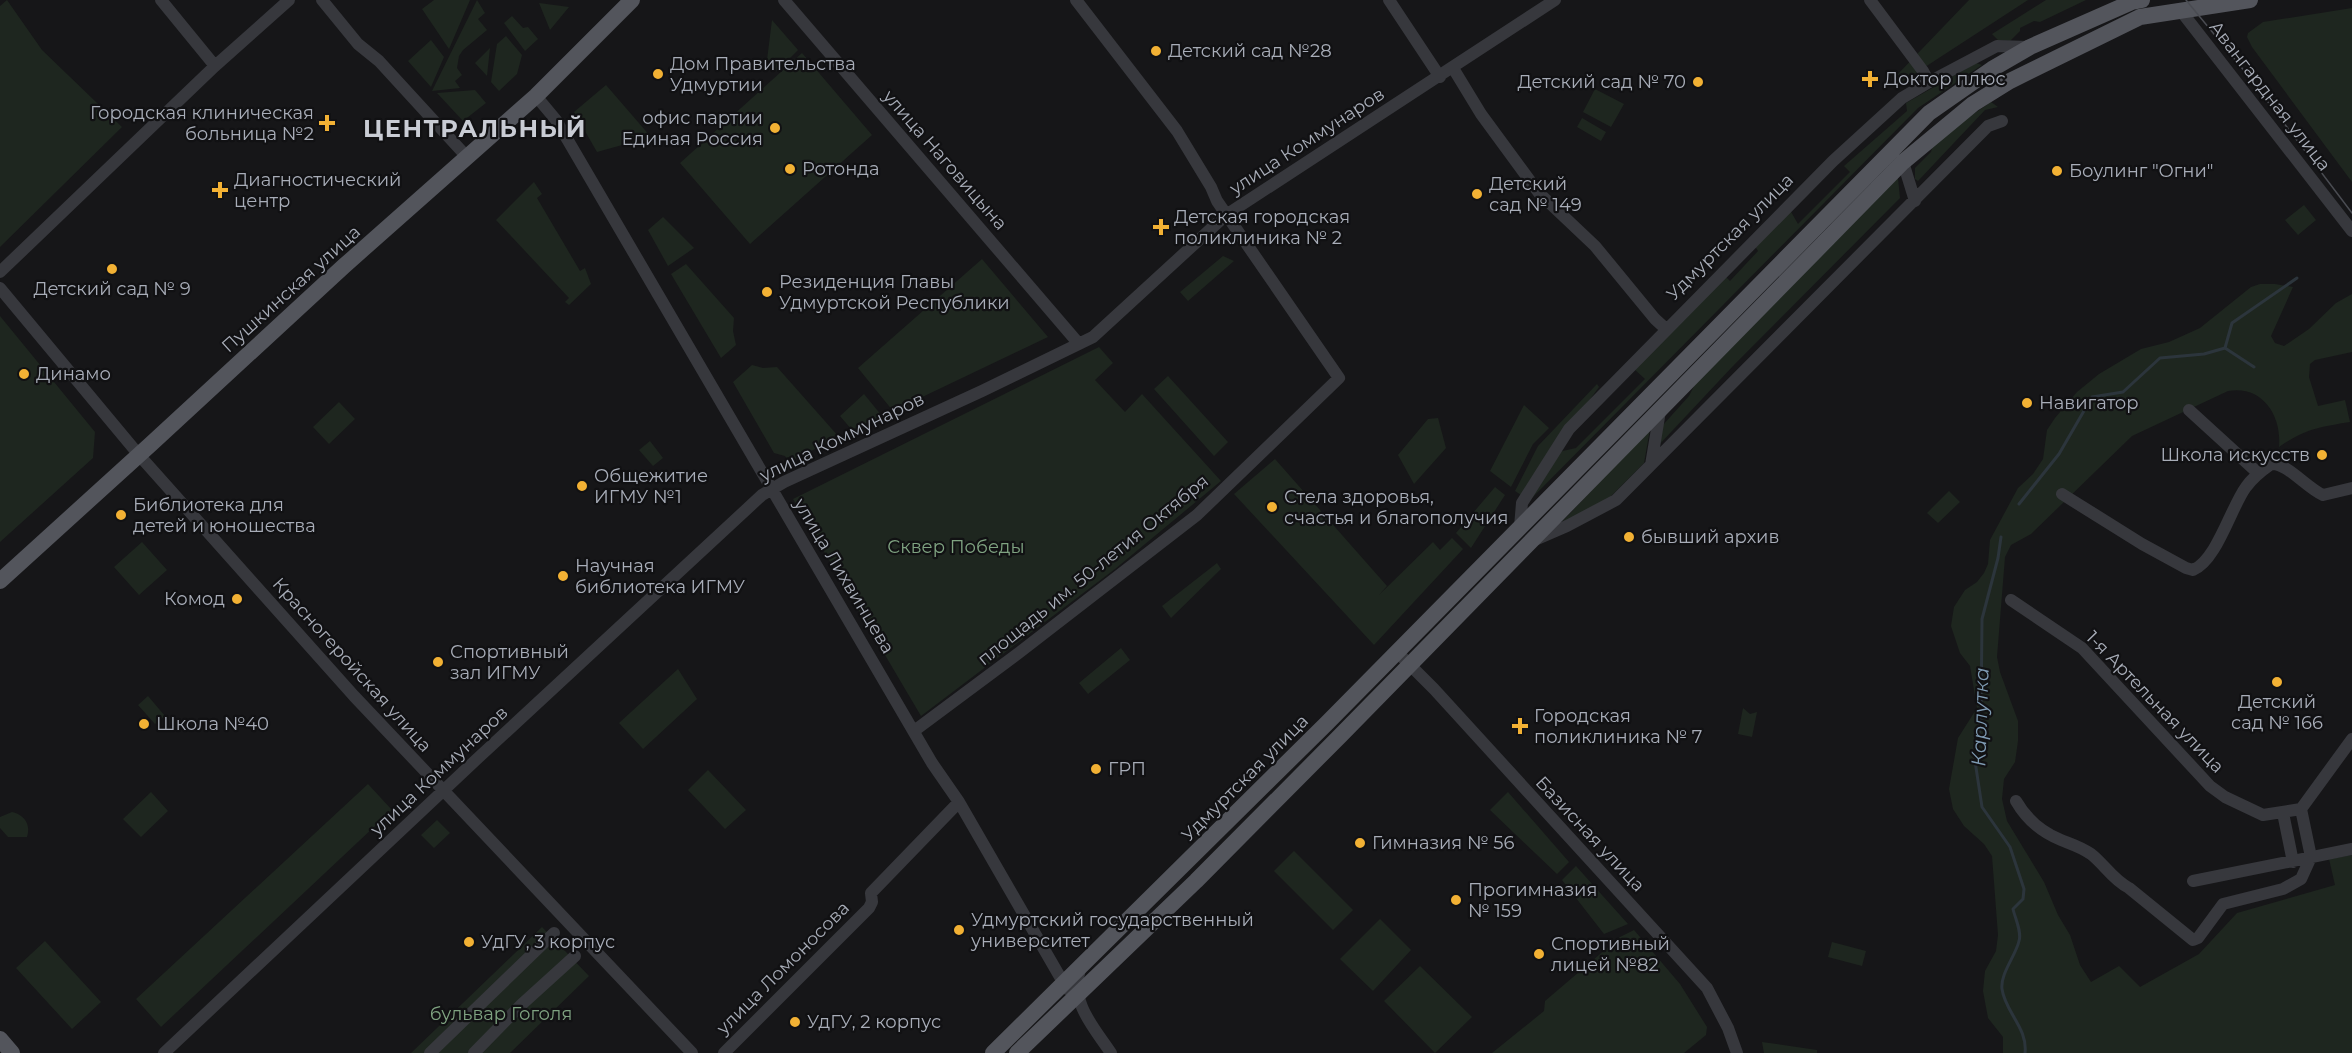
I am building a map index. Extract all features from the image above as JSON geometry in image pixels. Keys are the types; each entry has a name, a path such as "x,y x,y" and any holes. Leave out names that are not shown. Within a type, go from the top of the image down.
{"main road":[{"name":"Пушкинская улица","path":"0,581 344,266 536,96 632,0"},
{"name":"Удмуртская улица","path":"1017,1053 1070,993 1080,969 1327,723 1929,113 1992,69 2030,47 2132,2 2142,0"},
{"name":"Удмуртская улица","path":"1002,1050 1196,881 1903,162 1973,104 2010,81 2140,17 2179,4 2250,0"},
{"path":"2072,29 2080,46"},
{"path":"1489,559 1501,572"},
{"path":"1327,723 1340,736"},
{"path":"1183,868 1196,881"},
{"path":"0,1038 12,1053"}],"street":[{"path":"161,0 215,66"},
{"path":"0,272 215,66 289,0"},
{"path":"322,0 358,44 380,61 467,157"},
{"name":"улица Наговицына","path":"784,0 1079,344"},
{"path":"1076,0 1177,130 1226,215"},
{"path":"1389,0 1440,77"},
{"name":"улица Коммунаров","path":"164,1053 751,506 771,490 1093,337 1226,215 1555,0"},
{"path":"1870,0 1929,82"},
{"name":"Авангардная улица","path":"2179,4 2352,231"},
{"name":"Удмуртская улица","path":"1520,527 1522,503 1569,429 1848,147 1902,98 1929,82 1997,46 2030,47"},
{"path":"1453,68 1481,114 1539,193 1595,246 1655,319 1666,329"},
{"name":"улица Лихвинцева","path":"536,96 556,120 914,731 959,802 1070,993 1111,1053"},
{"name":"Удмуртская улица","path":"1530,542 1567,526 1616,500 1988,126 2002,121"},
{"path":"1903,162 1915,201"},
{"name":"площадь им. 50-летия Октября","path":"914,731 1197,515 1339,378 1226,215"},
{"name":"Красногеройская улица","path":"0,288 139,455 354,696 692,1053"},
{"path":"1651,465 1660,411"},
{"path":"2189,411 2258,473"},
{"path":"2062,494 2142,544 2193,570 2199,567 2220,537 2245,488 2258,473 2271,464 2282,465 2312,490 2323,495 2352,488"},
{"name":"1-я Артельная улица","path":"2011,600 2082,648 2210,786 2244,807 2263,815 2301,809"},
{"name":"Базисная улица","path":"1396,651 1707,988 1728,1028 1737,1053"},
{"path":"2016,801 2021,810 2043,832 2076,845 2091,854 2120,883 2186,936 2193,939 2198,938 2223,904 2283,889 2301,879 2311,857 2301,809 2352,739"},
{"name":"улица Ломоносова","path":"724,1053 868,908 872,902 871,893 959,802"},
{"path":"2283,813 2293,862"},
{"path":"2193,881 2352,849"},
{"path":"430,1053 554,933"},
{"path":"474,1053 521,1005 575,956"}],"green space":[{"path":"7,0 42,50 122,127 0,247 0,6"},
{"path":"434,0 470,0 449,49 422,9"},
{"path":"477,0 485,13 478,19 487,30 459,56 457,68 462,75 455,81 460,88 432,91"},
{"path":"1969,0 2028,0 1902,82 1897,75"},
{"path":"2046,0 2086,0 2040,22 2034,21 2020,28 2020,31 2010,41 1998,40 1992,34"},
{"path":"539,3 569,7 550,30"},
{"path":"2352,8 2352,182 2252,47 2247,37 2248,33 2263,22"},
{"path":"512,16 523,28 528,27 538,39 525,51 504,23"},
{"path":"772,20 798,50 777,71 767,60"},
{"path":"506,36 522,55 517,74 499,91 491,82 497,44"},
{"path":"431,40 444,57 431,87 408,61"},
{"path":"490,48 487,76 475,63"},
{"path":"802,53 872,135 750,244 680,163"},
{"path":"1976,63 1982,65 1918,108 1529,501 1558,452 1576,448 1645,379 1634,369 1725,276 1730,281 1758,251 1755,246 1790,210 1798,224 1850,172 1844,166 1907,111 1906,103"},
{"path":"606,85 651,137 597,152 574,112"},
{"path":"1595,89 1624,104 1611,127 1583,112"},
{"path":"475,90 486,103 463,121 437,93"},
{"path":"1991,102 1998,107 1985,110 1918,181 1915,179 1915,168 1931,152 1934,141"},
{"path":"1582,118 1606,132 1601,141 1577,127"},
{"path":"1898,178 1900,198 1733,366 1657,447 1662,426 1689,396 1695,384"},
{"path":"534,182 542,194 537,198 580,271 585,268 591,284 569,305 565,302 569,298 496,220"},
{"path":"2304,205 2316,220 2298,235 2285,220"},
{"path":"663,217 694,248 668,266 648,230"},
{"path":"1223,256 1234,261 1188,301 1180,292"},
{"path":"982,259 1048,337 893,411 858,368"},
{"path":"686,264 734,318 733,331 736,345 721,358 671,274"},
{"path":"2260,284 2293,287 2271,336 2275,343 2284,346 2309,329 2336,303 2352,294 2352,352 2315,360 2310,364 2309,377 2318,406 2345,400 2350,422 2313,430 2279,447 2277,424 2267,405 2251,393 2240,390 2228,391 2132,436 2031,534 2011,545 2005,557 1997,657 2000,672 2018,721 2018,741 2015,762 2004,779 2002,799 2007,821 2044,882 2058,915 2070,935 2080,965 2091,982 2119,966 2140,987 2199,954 2237,913 2335,885 2329,859 2352,855 2352,1053 2003,1053 2003,1037 1988,1018 1983,991 1985,971 1996,951 1998,935 1992,856 1984,844 1964,826 1953,809 1949,789 1958,738 1977,708 1970,666 1960,653 1951,626 1954,607 1965,590 1977,582 1984,573 1988,564 1990,540 2018,488 2033,474 2043,459 2047,430 2077,392 2099,374 2141,349 2169,342 2200,328 2251,287"},
{"name":"Динамо","path":"0,316 95,432 93,458 0,542"},
{"name":"Сквер Победы","path":"1099,347 1113,363 1095,380 1125,412 1142,394 1221,481 1115,569 921,716 793,499"},
{"path":"752,365 763,368 777,367 839,437 789,462 785,456 774,453 733,382"},
{"path":"1168,376 1228,442 1214,456 1154,389"},
{"path":"1597,384 1599,387 1521,495 1515,491 1538,446"},
{"path":"864,394 882,416 852,430 840,416"},
{"path":"339,402 355,419 329,444 313,427"},
{"path":"1524,405 1549,428 1533,444 1511,487 1490,471"},
{"path":"1438,418 1446,448 1414,484 1398,455 1428,419"},
{"path":"1650,429 1644,463 1609,498 1559,525"},
{"path":"650,441 663,458 653,466 639,450"},
{"path":"1275,459 1387,586 1379,595 1433,542 1440,550 1452,538 1463,549 1374,645 1234,494"},
{"path":"1495,487 1505,495 1471,548 1456,533"},
{"path":"1949,491 1960,502 1938,523 1927,513"},
{"path":"142,542 167,570 139,595 114,567"},
{"path":"1217,563 1221,569 1171,618 1162,606"},
{"path":"1121,648 1130,660 1088,694 1079,683"},
{"path":"678,669 697,699 643,749 619,723"},
{"path":"148,696 165,716 155,724 138,705"},
{"path":"1743,708 1750,714 1757,712 1752,737 1738,734"},
{"path":"708,770 746,810 725,829 688,790"},
{"path":"368,784 392,810 161,1027 136,999"},
{"path":"151,792 168,811 141,837 123,819"},
{"path":"1508,792 1569,862 1557,874 1490,810"},
{"path":"12,812 20,815 26,821 27,837 8,837 0,828 0,817"},
{"path":"437,820 450,833 434,848 421,835"},
{"path":"1294,851 1353,910 1333,930 1274,871"},
{"path":"1576,866 1628,924 1604,934 1562,880"},
{"path":"1380,919 1411,950 1373,991 1340,959"},
{"name":"бульвар Гоголя","path":"542,927 589,976 510,1053 411,1053"},
{"path":"1634,930 1680,984 1707,1027 1706,1035 1684,1053 1492,1053 1544,1011 1545,1001 1620,937"},
{"path":"45,941 101,1002 72,1029 16,968"},
{"path":"1832,942 1866,951 1862,966 1828,957"},
{"path":"1420,966 1472,1017 1435,1053 1384,1001"},
{"path":"1762,1042 1817,1050 1817,1053 1764,1053"}],"waterway":[{"name":"Карлутка","path":"2019,504 2059,454 2092,397 2123,392 2160,358 2204,354 2225,348 2232,323 2297,278"},
{"path":"2225,348 2254,367"},
{"name":"Карлутка","path":"2001,537 1998,558 1982,619 1981,719 1975,761 1982,807 2010,847 2024,889 2023,899 2013,909 2020,937 2003,977 2002,989 2007,1005 2023,1036 2025,1053"}],"tram line":[{"path":"2186,0 2246,73 2352,213"}],"place":[{"name":"Детский сад №28","path":"1156,51"},
{"name":"Дом Правительства Удмуртии","path":"658,74"},
{"name":"Доктор плюс","path":"1870,79"},
{"name":"Детский сад № 70","path":"1698,82"},
{"name":"Городская клиническая больница №2","path":"327,123"},
{"name":"офис партии Единая Россия","path":"775,128"},
{"name":"Ротонда","path":"790,169"},
{"name":"Боулинг \"Огни\"","path":"2057,171"},
{"name":"Диагностический центр","path":"220,190"},
{"name":"Детский сад № 149","path":"1477,194"},
{"name":"Детская городская поликлиника № 2","path":"1161,227"},
{"name":"Детский сад № 9","path":"112,269"},
{"name":"Резиденция Главы Удмуртской Республики","path":"767,292"},
{"name":"Динамо","path":"24,374"},
{"name":"Навигатор","path":"2027,403"},
{"name":"Школа искусств","path":"2322,455"},
{"name":"Общежитие ИГМУ №1","path":"582,486"},
{"name":"Стела здоровья, счастья и благополучия","path":"1272,507"},
{"name":"Библиотека для детей и юношества","path":"121,515"},
{"name":"бывший архив","path":"1629,537"},
{"name":"Научная библиотека ИГМУ","path":"563,576"},
{"name":"Комод","path":"237,599"},
{"name":"Спортивный зал ИГМУ","path":"438,662"},
{"name":"Детский сад № 166","path":"2277,682"},
{"name":"Школа №40","path":"144,724"},
{"name":"Городская поликлиника № 7","path":"1520,726"},
{"name":"ГРП","path":"1096,769"},
{"name":"Гимназия № 56","path":"1360,843"},
{"name":"Прогимназия № 159","path":"1456,900"},
{"name":"Удмуртский государственный университет","path":"959,930"},
{"name":"УдГУ, 3 корпус","path":"469,942"},
{"name":"Спортивный лицей №82","path":"1539,954"},
{"name":"УдГУ, 2 корпус","path":"795,1022"}],"district":[{"name":"ЦЕНТРАЛЬНЫЙ","path":"475,129"}]}
